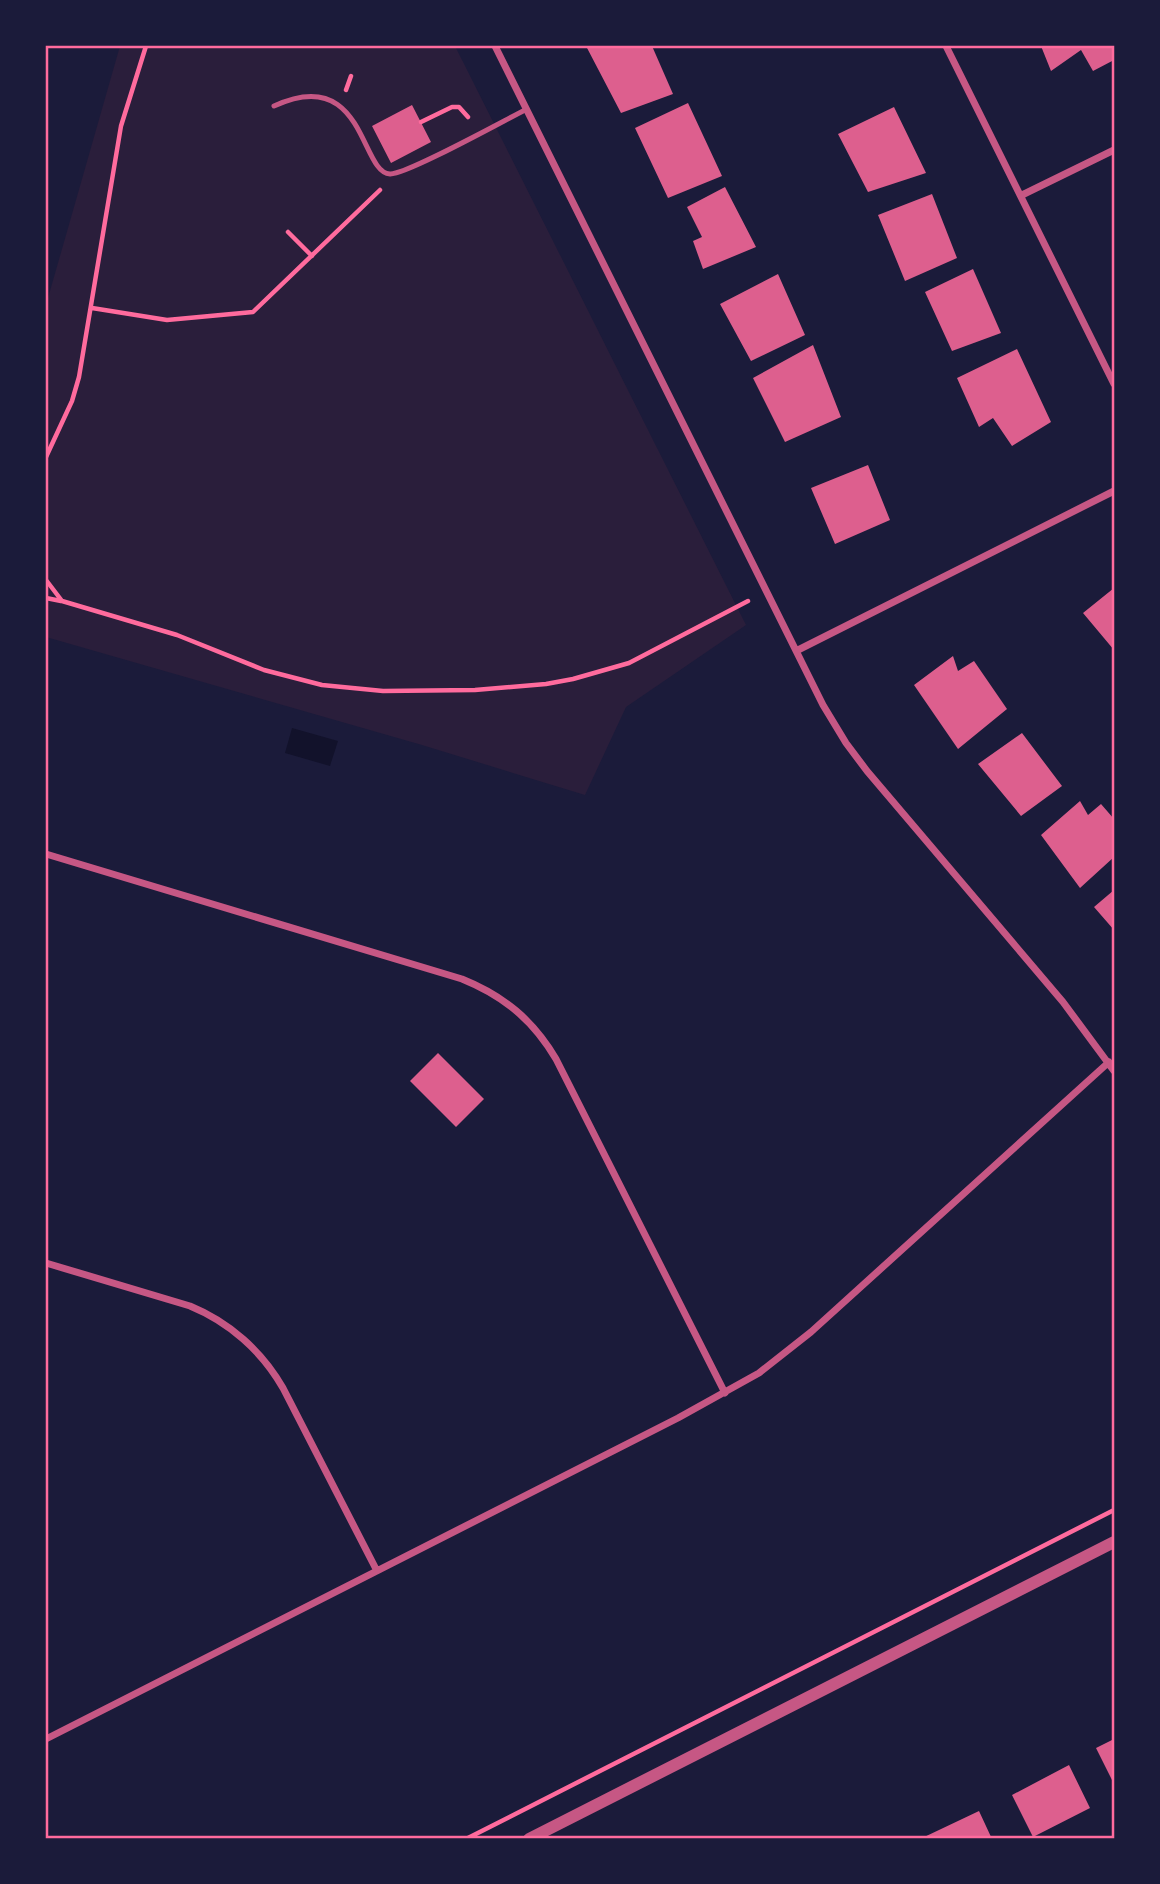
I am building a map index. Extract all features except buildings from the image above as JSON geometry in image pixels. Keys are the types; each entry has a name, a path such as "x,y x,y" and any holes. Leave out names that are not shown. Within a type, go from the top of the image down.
{"street":[{"path":"495,46 823,705 856,757 1063,1002 1115,1071"},
{"path":"946,46 1115,384"},
{"path":"1022,195 1115,150"},
{"path":"797,650 1115,491"},
{"path":"46,855 462,979 484,988 515,1008 538,1032 561,1068 725,1393"},
{"path":"46,1739 586,1466 759,1373 795,1346 1109,1062"},
{"path":"46,1263 190,1306 212,1316 241,1337 265,1362 283,1388 377,1571"},
{"path":"529,1839 1115,1542"}],"lane":[{"path":"274,106 306,95 335,102 356,125 382,172 395,174 527,109"}],"path":[{"path":"46,457 72,401 83,360 121,126 146,46"},
{"path":"421,122 452,107 459,107 478,133"},
{"path":"92,308 167,320 253,312 395,174"},
{"path":"288,232 312,256"},
{"path":"46,580 61,601"},
{"path":"46,598 177,635 264,670 303,681 347,689 383,691 475,690 546,684 605,671 640,657 768,591"},
{"path":"466,1839 1115,1510"}],"shaded area":[{"path":"120,46 455,46 746,625 626,707 585,795 422,745 46,637 46,305"},
{"path":"292,728 338,741 330,766 285,753"}]}
